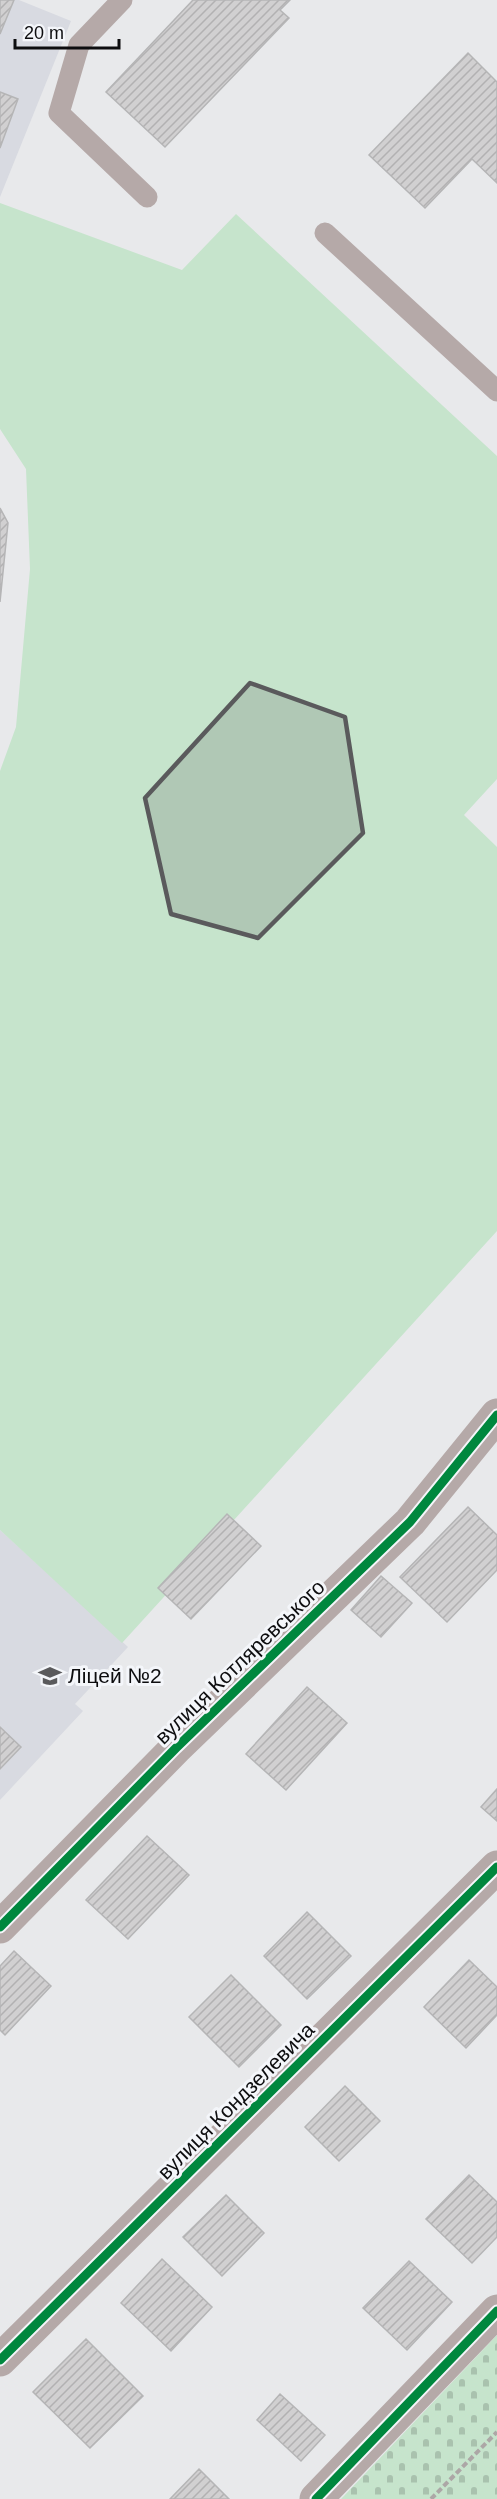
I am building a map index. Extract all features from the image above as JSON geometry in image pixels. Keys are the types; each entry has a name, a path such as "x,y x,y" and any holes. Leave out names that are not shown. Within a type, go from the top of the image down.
{"street":[{"name":"вулиця Котляревського","path":"0,1927 176,1748 410,1522 497,1415"},
{"name":"вулиця Кондзелевича","path":"0,2360 497,1867"},
{"path":"316,2499 497,2311"}],"lane":[{"path":"122,0 79,45 59,113 147,197"},
{"path":"325,232 497,391"}],"path":[{"path":"431,2499 497,2432"}],"highlighted area":[{"path":"250,683 345,717 363,833 258,938 171,914 145,798"}],"shaded area":[{"path":"0,0 19,0 71,21 0,197"},
{"name":"Ліцей №2","path":"0,1530 128,1647 75,1704 83,1711 0,1800"}],"green space":[{"path":"0,203 182,270 236,214 497,456 497,779 464,815 497,847 497,1231 122,1643 0,1530 0,771 16,727 30,569 26,469 0,429"},
{"path":"497,2335 497,2499 341,2499"}],"building":[{"path":"0,0 14,0 0,34"},
{"path":"193,0 290,0 280,10 289,18 165,147 106,92"},
{"path":"468,53 497,82 497,183 472,159 425,208 369,155"},
{"path":"0,92 18,99 0,148"},
{"path":"0,508 8,523 0,602"},
{"path":"468,1507 497,1535 497,1570 447,1622 400,1577"},
{"path":"227,1514 261,1546 191,1619 158,1588"},
{"path":"381,1576 412,1603 381,1637 351,1610"},
{"path":"307,1687 347,1723 286,1790 246,1754"},
{"path":"0,1727 21,1747 0,1769"},
{"path":"497,1789 497,1821 481,1807"},
{"path":"147,1836 189,1875 128,1939 86,1900"},
{"path":"307,1912 351,1956 307,1999 264,1956"},
{"path":"14,1951 51,1986 5,2035 0,2030 0,1966"},
{"path":"469,1960 497,1987 497,2015 466,2048 424,2007"},
{"path":"231,1975 281,2025 239,2067 189,2017"},
{"path":"345,2086 380,2121 339,2161 305,2127"},
{"path":"469,2175 497,2202 497,2237 472,2263 426,2219"},
{"path":"226,2195 264,2233 222,2276 183,2237"},
{"path":"162,2259 212,2307 171,2351 121,2303"},
{"path":"409,2261 452,2302 407,2350 363,2308"},
{"path":"86,2339 143,2396 90,2448 33,2392"},
{"path":"280,2394 325,2435 301,2461 257,2420"},
{"path":"199,2469 229,2499 170,2499"}],"cycle path":[{"path":"0,1927 176,1748 410,1522 497,1415"},
{"path":"0,2360 497,1867"},
{"path":"316,2499 497,2311"}],"place":[{"name":"Ліцей №2","path":"50,1676"}]}
